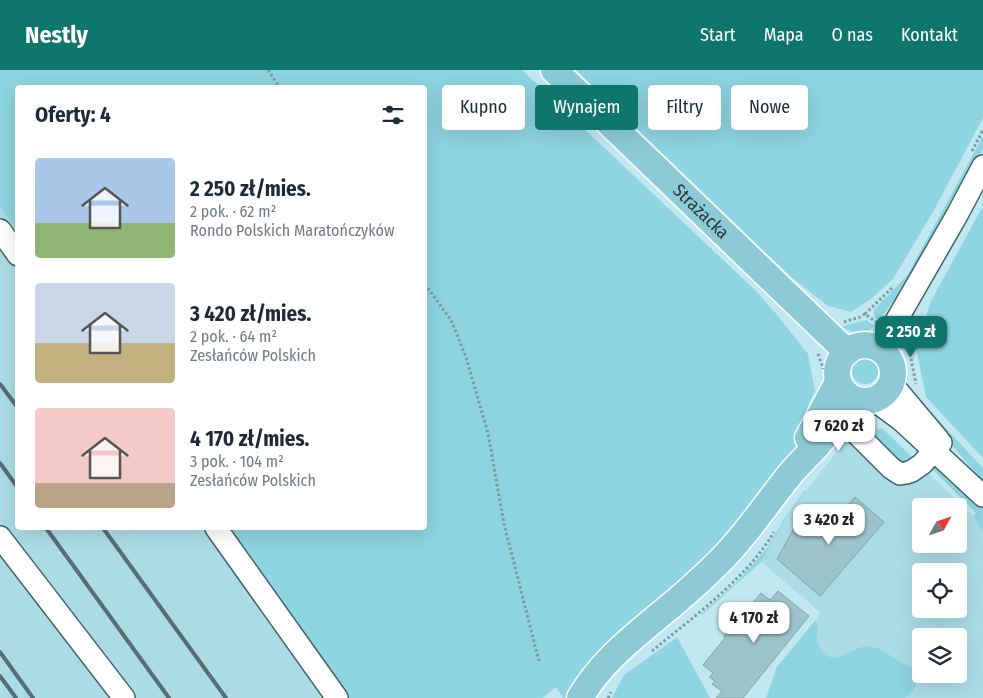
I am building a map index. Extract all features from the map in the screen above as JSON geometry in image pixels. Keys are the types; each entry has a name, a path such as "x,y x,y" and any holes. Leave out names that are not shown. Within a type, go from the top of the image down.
{"main road":[{"name":"Strażacka","path":"554,70 847,352"},
{"path":"580,698 595,675 614,653 697,583 728,553 746,533 793,471 820,443 832,426 866,403 893,371 892,365 880,349 864,345 855,347 847,352 842,357 837,369 838,382 845,393 866,403"},
{"path":"793,471 805,443 838,382"}],"street":[{"path":"880,349 983,166"},
{"path":"0,230 15,251"},
{"path":"938,447 922,464 906,474 900,474 891,468 856,433 866,403 938,447 983,495"},
{"path":"217,530 337,698"},
{"path":"0,537 124,698"}],"path":[{"path":"268,70 278,85"},
{"path":"427,287 451,320 466,357 488,433 504,524 539,661"}],"shaded area":[{"path":"0,70 522,70 538,85 535,85 535,130 586,130 756,291 778,316 808,354 815,391 809,403 813,414 789,462 730,539 571,698 563,698 556,687 543,698 345,698 227,530 427,530 427,85 15,85 15,228 0,206"},
{"path":"576,70 983,70 983,118 934,210 893,279 872,298 851,312 828,306 790,276 638,130 638,85 592,85"},
{"path":"983,136 983,149 928,251 913,275 879,320 877,319 874,316 874,310 908,274"},
{"path":"0,206 15,228 15,530 227,530 345,698 0,698"},
{"path":"983,206 983,458 926,397 916,347 931,301"},
{"path":"867,320 874,326 863,333 851,332 843,327 846,325"},
{"path":"865,358 874,362 878,371 874,380 865,384 856,380 852,371 856,362"},
{"path":"921,408 927,408 983,468 983,482"},
{"path":"882,428 914,459 913,461 901,463 866,433"},
{"path":"850,437 914,459 954,498 912,498 912,553 967,553 968,511 973,516 983,531 983,698 766,698 777,667 821,613 761,562 790,511"},
{"path":"935,464 983,505 983,531 973,516 976,513 968,505 968,498 961,498 929,466"},
{"path":"805,490 790,511 761,562 702,615 737,582 767,548 786,516"},
{"path":"815,621 818,626 819,646 829,656 841,657 866,646 877,648 911,668 912,683 916,683 915,688 905,698 766,698 777,667"},
{"path":"677,637 710,698 612,698 624,675"}],"building":[{"path":"855,497 884,522 820,596 777,559 798,521 819,539"},
{"path":"778,591 809,616 743,698 716,698 722,691 712,684 715,681 709,677 713,673 703,665 736,621 761,593 770,600"}],"railway":[{"path":"0,384 15,404"},
{"path":"0,463 15,484"},
{"path":"47,530 169,698"},
{"path":"104,530 226,698"},
{"path":"0,652 33,698"},
{"path":"0,676 16,698"}]}
